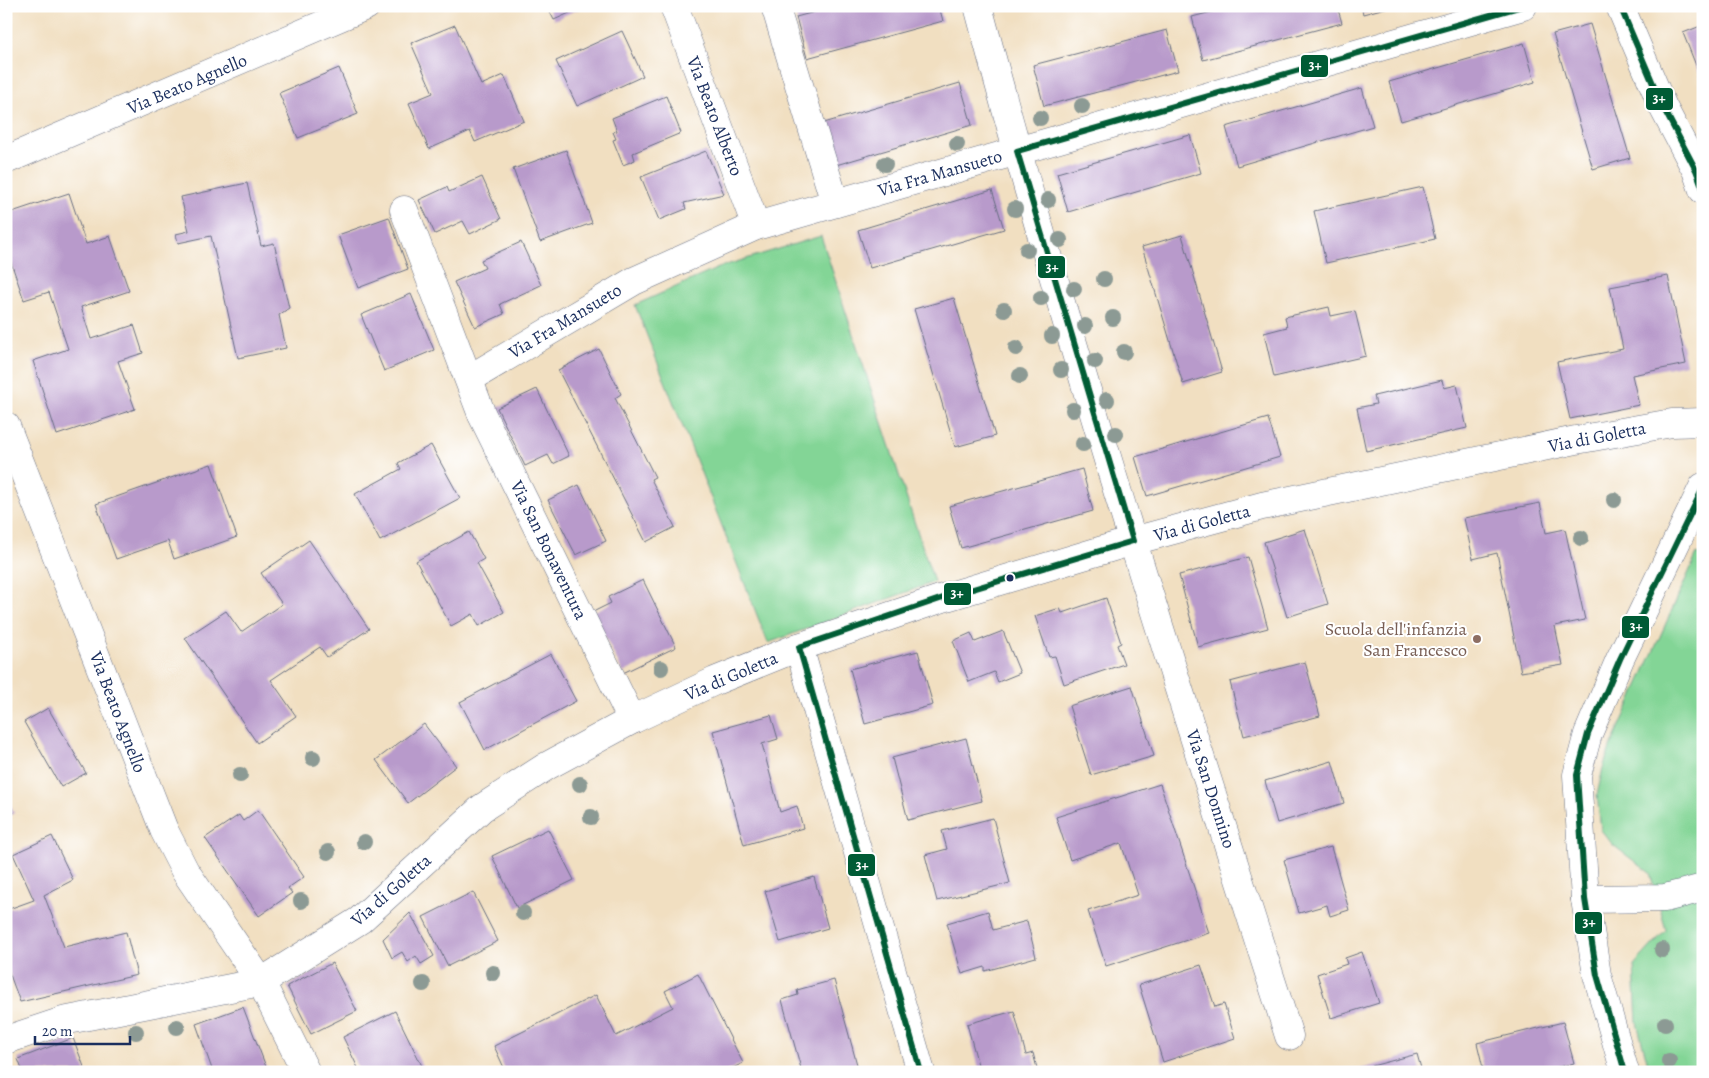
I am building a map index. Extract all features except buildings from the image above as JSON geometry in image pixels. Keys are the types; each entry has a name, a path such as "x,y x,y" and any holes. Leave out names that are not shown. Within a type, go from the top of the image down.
{"street":[{"name":"Via Beato Agnello","path":"6,160 366,6"},
{"name":"Via Beato Alberto","path":"674,6 756,226"},
{"path":"775,6 835,204"},
{"name":"Via San Donnino","path":"978,6 1017,150 1133,541 1289,1036"},
{"name":"Via Fra Mansueto","path":"469,379 634,281 756,226 1523,6"},
{"path":"1620,6 1663,107 1696,170 1703,190"},
{"name":"Via San Bonaventura","path":"404,210 482,415 632,720"},
{"name":"Via di Goletta","path":"6,1040 63,1021 261,982 360,920 482,808 511,788 547,766 632,720 715,682 799,647 942,598 1133,541 1262,506 1547,446 1672,423 1703,422"},
{"name":"Via Beato Agnello","path":"6,426 164,830 185,871 261,982 306,1072"},
{"path":"1623,1071 1598,975 1585,899 1576,791 1580,758 1620,659 1703,487"},
{"path":"799,647 921,1072"},
{"path":"1585,899 1665,898 1703,888"}],"green space":[{"path":"821,236 934,582 768,643 635,305 723,266"},
{"path":"1697,554 1703,556 1703,1072 1650,1072 1637,1023 1634,965 1666,930 1650,873 1613,845 1601,830 1597,795 1610,748"}],"transit line":[{"name":"3+","path":"921,1072 799,647 943,598 1133,541 1017,151 1522,6"},
{"name":"3+","path":"1620,6 1663,107 1696,170 1703,189"},
{"name":"3+","path":"1625,1072 1597,975 1585,899 1577,775 1588,734 1620,659 1703,488"}],"place":[{"name":"Scuola dell'infanzia San Francesco","path":"1477,639"}]}
